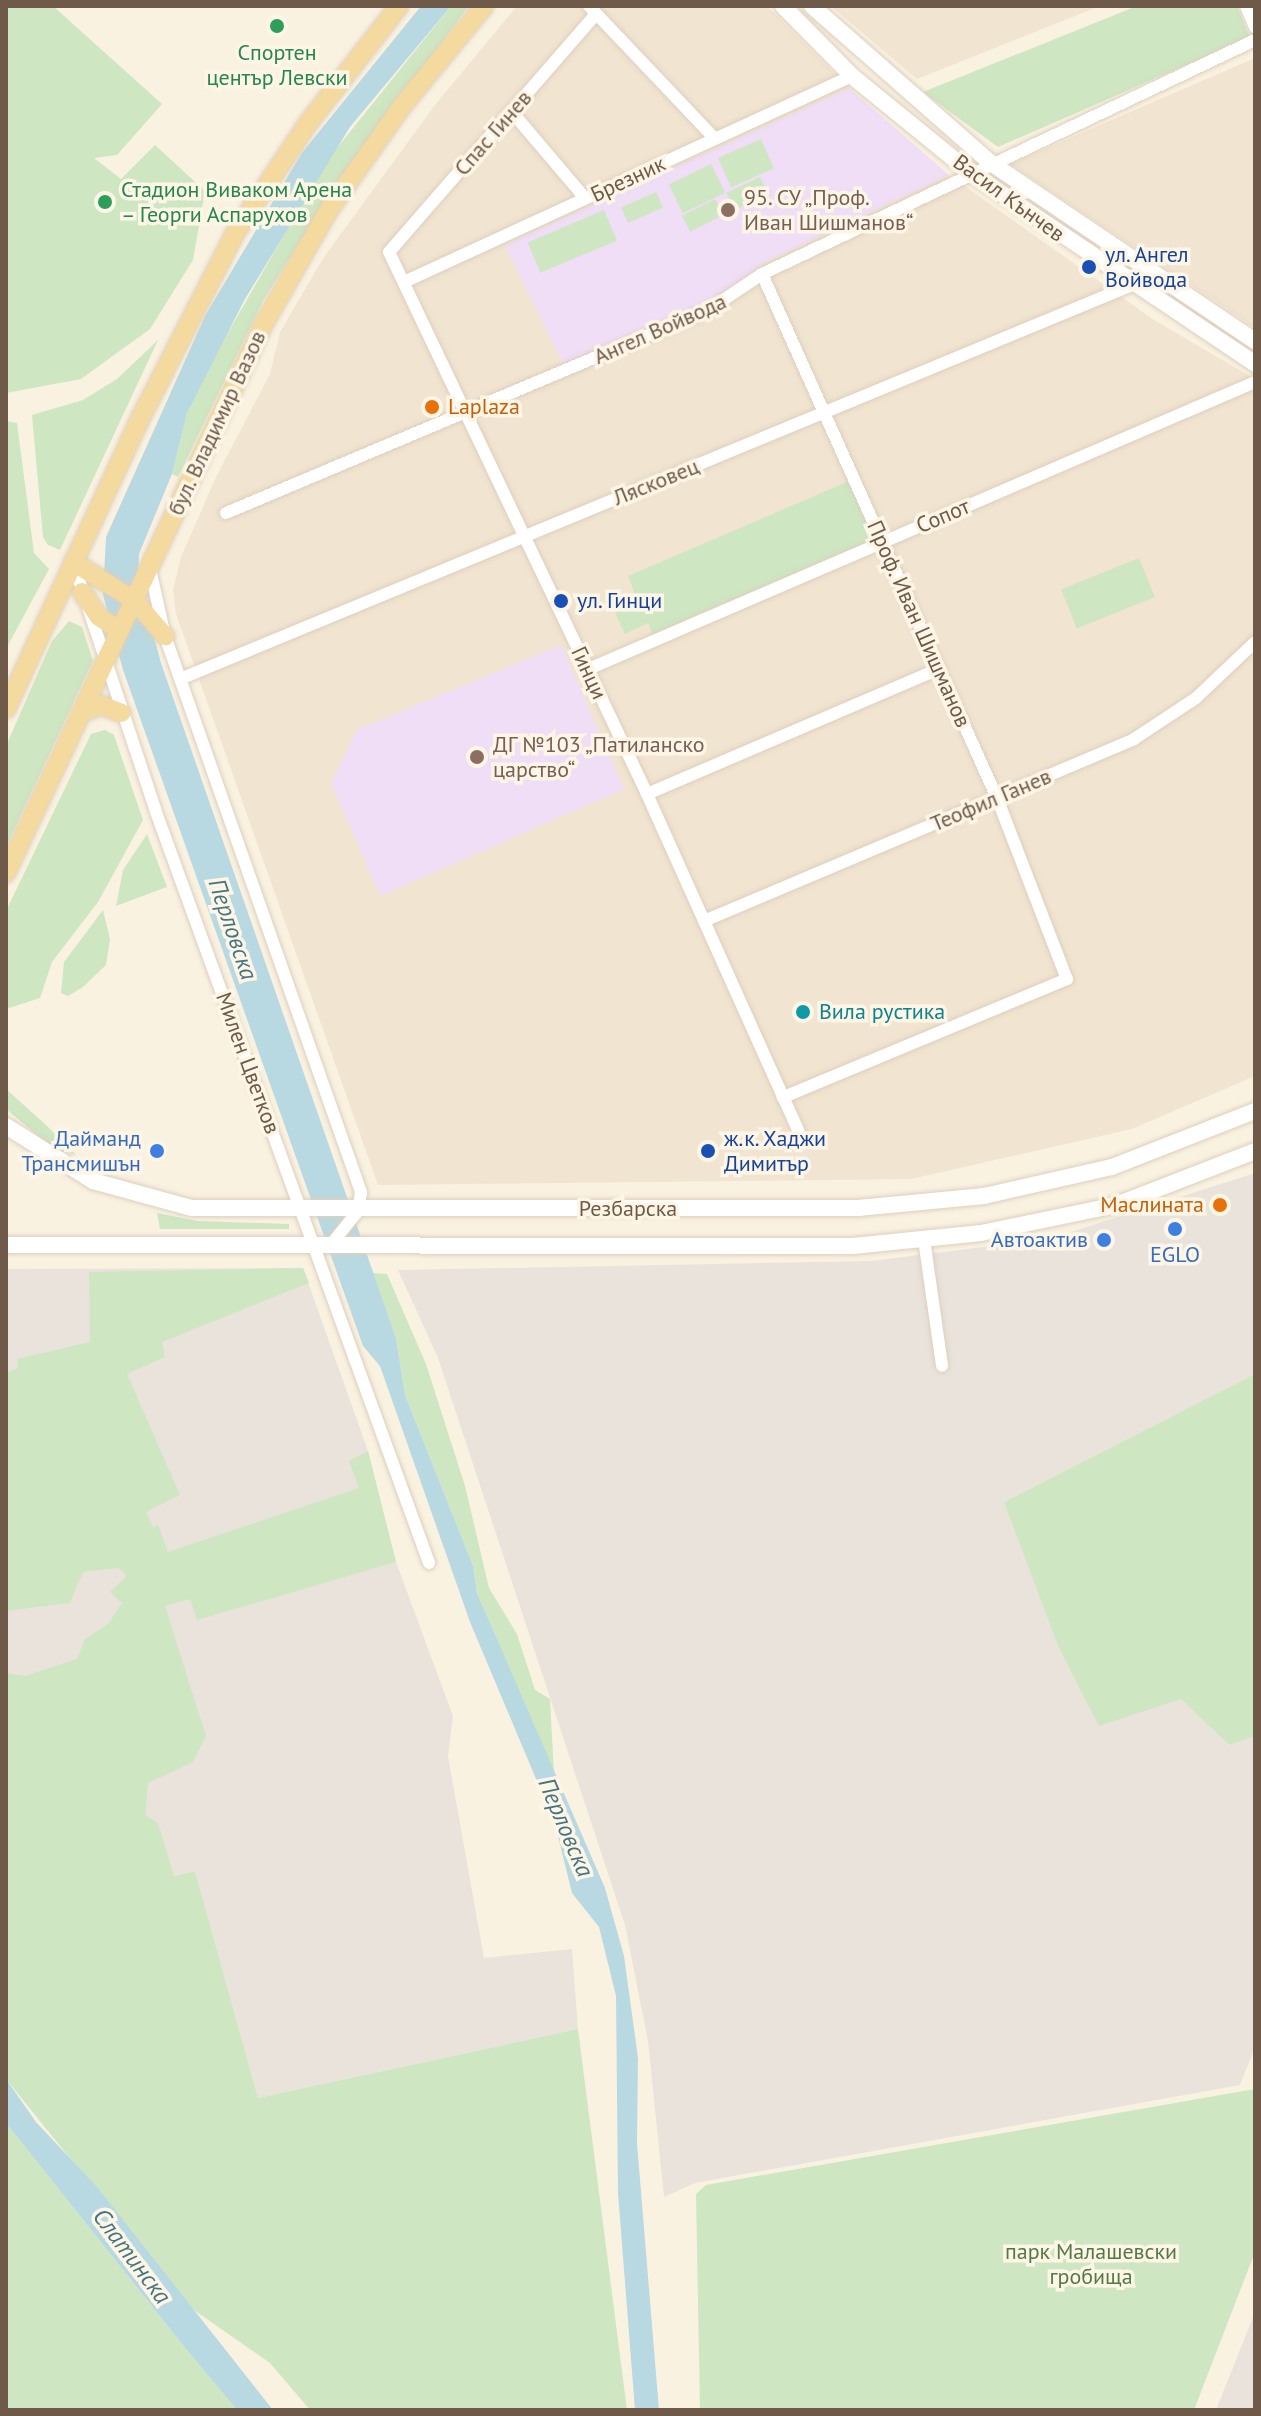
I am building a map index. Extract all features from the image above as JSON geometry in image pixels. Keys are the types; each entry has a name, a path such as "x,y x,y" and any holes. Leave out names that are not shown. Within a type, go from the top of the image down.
{"main road":[{"path":"6,709 73,562 235,233 309,122 399,6"},
{"name":"бул. Владимир Вазов","path":"6,873 263,325 328,211 402,106 484,6"},
{"path":"73,562 134,600 165,636"},
{"path":"82,592 99,617 119,630"},
{"path":"81,713 101,705 122,713"}],"street":[{"name":"Васил Кънчев","path":"783,6 852,76 971,173 1132,285 1255,364"},
{"name":"Васил Кънчев","path":"812,6 991,163 1255,341"},
{"path":"1246,6 1255,27"},
{"path":"593,10 715,139"},
{"name":"Спас Гинев","path":"389,252 512,112 593,10"},
{"name":"Ангел Войвода","path":"226,513 710,309 762,274 1255,40"},
{"name":"Брезник","path":"404,282 852,76"},
{"path":"512,112 585,198"},
{"name":"Гинци","path":"389,252 522,538 647,794 802,1139"},
{"name":"Проф. Иван Шишманов","path":"762,274 997,798 1067,979 783,1097"},
{"name":"Лясковец","path":"180,679 1132,285"},
{"name":"Сопот","path":"586,670 1255,382"},
{"name":"Милен Цветков","path":"73,562 122,713 302,1212 322,1247 429,1563"},
{"path":"150,565 165,636 361,1192 358,1211 322,1247"},
{"name":"Теофил Ганев","path":"704,921 1134,739 1196,698 1255,642"},
{"path":"647,794 939,669"},
{"name":"Резбарска","path":"6,1126 93,1181 142,1198 192,1208 302,1212 858,1208 984,1196 1112,1167 1255,1111"},
{"name":"Резбарска","path":"6,1245 853,1246 981,1233 1116,1205 1255,1151"},
{"path":"924,1239 942,1366"}],"shaded area":[{"path":"517,6 767,6 849,88 506,245 564,366 721,298 761,264 949,175 1154,320 1255,379 1255,1076 1132,1129 911,1179 378,1185 176,614 173,590 181,557 217,475 270,374 280,332 324,257 435,105"},
{"path":"831,6 1100,6 917,79"},
{"path":"1255,58 1255,328 1010,164"},
{"name":"95. СУ „Проф. Иван Шишманов“","path":"849,88 949,175 761,264 722,298 564,366 505,245"},
{"name":"ДГ №103 „Патиланско царство“","path":"561,645 624,789 380,896 331,783 357,730"},
{"path":"1255,1173 1255,1374 1004,1502 1228,1745 1255,1736 1255,2047 1240,2085 695,2183 664,2197 648,2041 625,1925 438,1358 398,1270 871,1261 1049,1239"},
{"path":"303,1268 368,1451 396,1562 453,1716 448,1756 484,1958 572,1949 578,2029 258,2098 195,1871 174,1876 6,1875 6,1269"},
{"path":"1255,2312 1255,2410 1216,2410"}],"green space":[{"name":"Стадион Виваком Арена – Георги Аспарухов","path":"6,6 53,6 162,104 117,155 94,158 121,179 155,145 205,191 193,260 150,329 81,379 6,393"},
{"path":"451,6 469,6 339,179 264,299 178,477 172,474 187,413 209,366 325,163"},
{"path":"1137,6 1237,6 1250,37 998,147 923,92"},
{"path":"761,139 774,168 731,187 718,158"},
{"path":"711,164 725,193 683,213 669,185"},
{"path":"760,177 768,194 734,210 726,193"},
{"path":"656,192 663,208 628,223 621,207"},
{"path":"715,199 723,215 690,232 682,216"},
{"path":"604,210 617,240 540,273 528,242"},
{"path":"158,340 60,550 48,545 43,537 32,415 83,400 117,379"},
{"path":"6,421 17,423 34,553 49,569 6,649"},
{"path":"854,479 882,542 655,640 648,623 625,634 615,613 638,602 628,576"},
{"path":"1139,558 1155,597 1077,628 1061,589"},
{"path":"69,621 82,627 93,661 6,847 6,746 52,641"},
{"path":"105,730 114,735 143,820 98,902 52,962 40,998 6,1009 6,911 91,734"},
{"path":"147,834 167,887 116,906 123,870"},
{"path":"103,910 110,939 106,965 83,987 68,996 61,993 64,962"},
{"path":"6,1089 76,1155 55,1150 6,1109"},
{"path":"157,1213 198,1221 289,1224 289,1229 160,1229"},
{"path":"303,1268 309,1283 162,1342 165,1357 127,1374 180,1495 146,1512 153,1527 158,1525 168,1552 359,1488 349,1461 368,1451 396,1562 197,1620 190,1599 165,1606 206,1736 193,1762 148,1783 145,1815 158,1823 174,1876 195,1871 258,2098 578,2029 627,2410 310,2410 270,2363 191,2308 6,2079 6,1673 25,1676 77,1659 85,1639 109,1623 122,1603 110,1592 127,1576 118,1568 83,1572 70,1603 6,1611 6,1373 18,1368 17,1359 90,1342 89,1272"},
{"path":"373,1273 387,1274 426,1364 465,1486 489,1588 517,1634 535,1690 550,1699 554,1774 477,1593 473,1566 405,1395 396,1338"},
{"path":"1255,1374 1255,1736 1229,1745 1181,1699 1099,1726 1059,1648 1004,1502"},
{"name":"парк Малашевски гробища","path":"1255,2089 1255,2252 1194,2410 700,2410 696,2194 706,2185"},
{"path":"6,2123 182,2344 237,2410 6,2410"}],"water":[{"name":"Перловска","path":"421,6 451,6 350,127 245,299 187,413 172,474 139,554 138,578 161,663 396,1338 405,1395 473,1566 477,1593 605,1888 624,1956 638,2058 637,2143 659,2410 635,2410 618,2193 616,1996 599,1927 572,1893 555,1824 470,1622 380,1366 363,1346 123,670 103,595 106,537 205,316 301,154"},
{"name":"Слатинска","path":"6,2079 36,2122 97,2187 273,2410 237,2410 182,2344 6,2123"}],"place":[{"name":"Спортен център Левски","path":"277,26"},
{"name":"Стадион Виваком Арена – Георги Аспарухов","path":"105,202"},
{"name":"95. СУ „Проф. Иван Шишманов“","path":"728,210"},
{"name":"ул. Ангел Войвода","path":"1089,267"},
{"name":"Laplaza","path":"432,407"},
{"name":"ул. Гинци","path":"561,601"},
{"name":"ДГ №103 „Патиланско царство“","path":"477,757"},
{"name":"Вила рустика","path":"803,1012"},
{"name":"Дайманд Трансмишън","path":"157,1151"},
{"name":"ж.к. Хаджи Димитър","path":"708,1151"},
{"name":"Маслината","path":"1220,1205"},
{"name":"EGLO","path":"1175,1229"},
{"name":"Автоактив","path":"1104,1240"}]}
